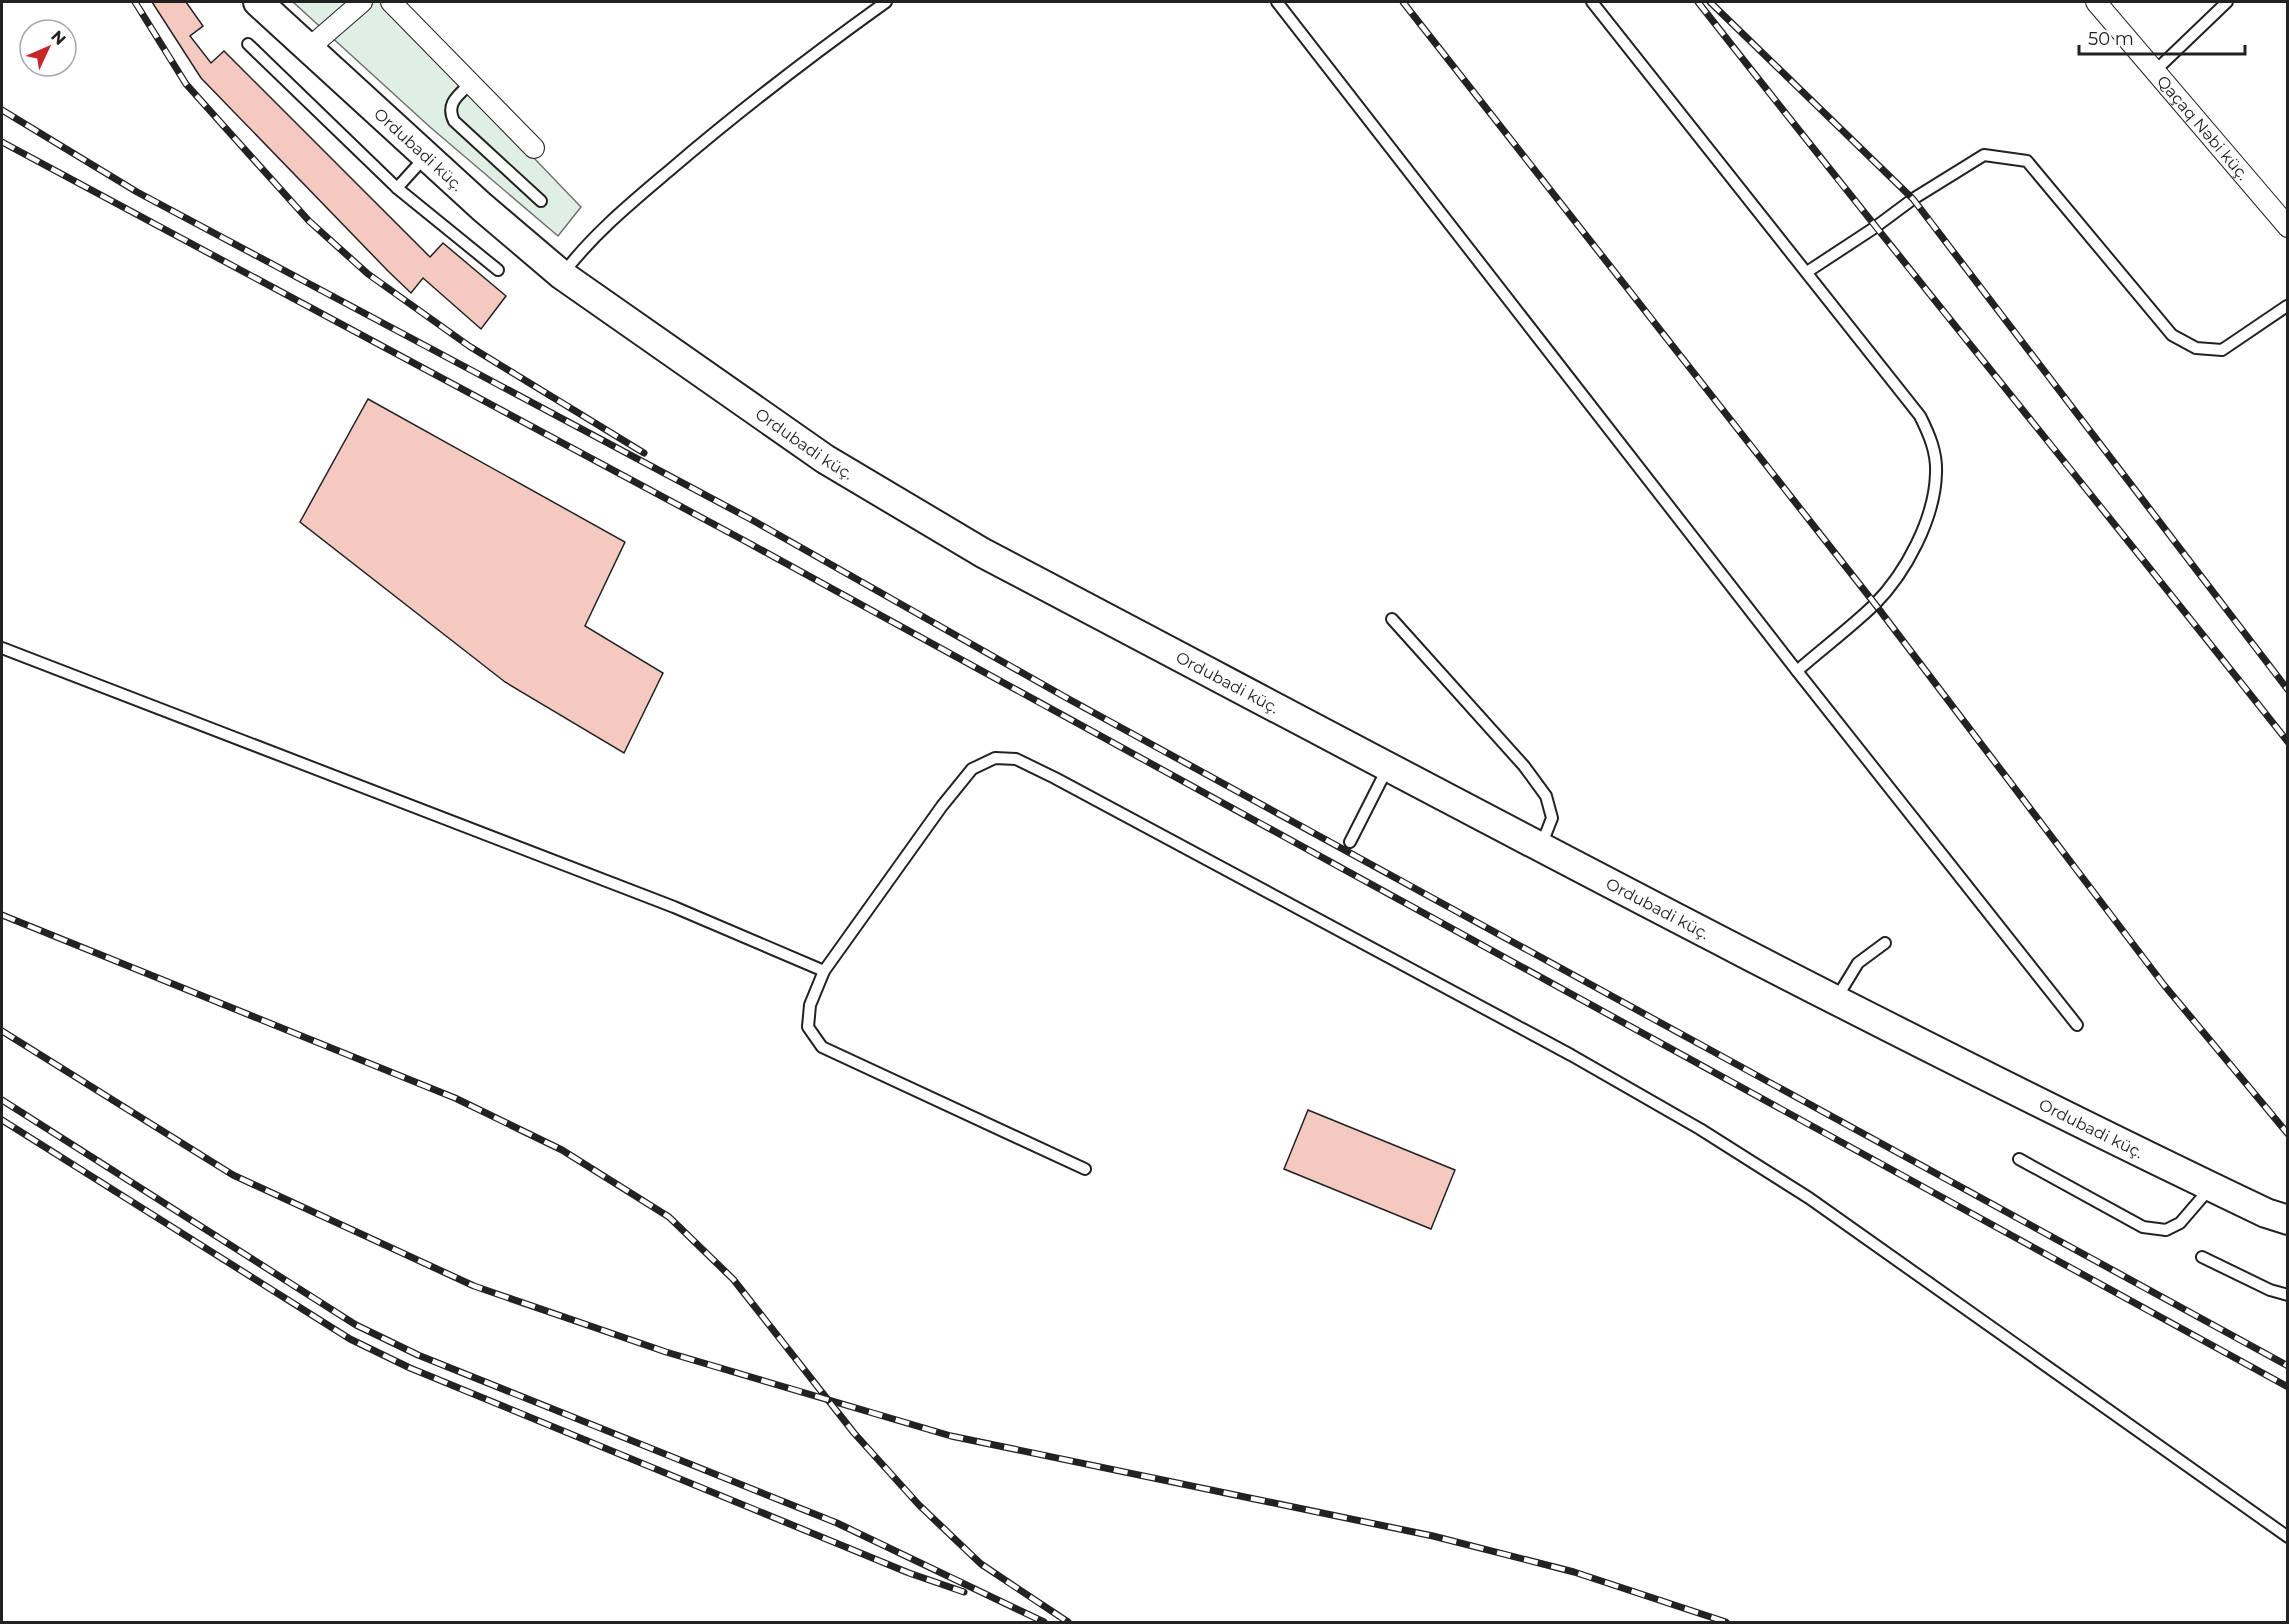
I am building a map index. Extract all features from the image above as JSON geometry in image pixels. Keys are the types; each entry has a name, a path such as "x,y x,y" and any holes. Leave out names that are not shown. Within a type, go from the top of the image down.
{"main road":[{"name":"Ordubadi küç.","path":"258,2 562,275 825,459 911,512 983,553 1541,846 2014,1091 2211,1186 2288,1220"}],"street":[{"path":"309,48 362,2"},
{"path":"392,2 534,148"},
{"name":"Qaçaq Nəbi küç.","path":"2096,2 2288,227"}],"lane":[{"path":"562,275 591,238 721,126 780,78 886,2"},
{"path":"1277,2 1797,671 2077,1025"},
{"path":"1592,2 1920,416 1933,442 1937,472 1932,502 1922,530 1892,583 1875,604 1797,671"},
{"path":"2155,71 2227,2"},
{"path":"248,44 397,188 498,270"},
{"path":"471,83 451,104 450,112 454,121 541,201"},
{"path":"1806,272 1874,228 1912,199 1984,154 2009,156 2027,161 2172,335 2196,348 2222,350 2287,306"},
{"path":"397,188 426,155"},
{"path":"1392,619 1524,766 1546,796 1552,818 1541,846"},
{"path":"2,648 674,907 824,971"},
{"path":"1085,1169 822,1047 808,1027 810,1005 824,971 942,806 972,769 995,758 1017,759 1571,1055 1700,1129 1809,1198 2288,1537"},
{"path":"1350,842 1389,766"},
{"path":"1836,999 1858,963 1886,943"},
{"path":"2019,1159 2143,1227 2166,1230 2180,1223 2211,1186"},
{"path":"2202,1257 2270,1290 2288,1295"}],"green space":[{"path":"293,2 384,2 581,207 558,236 430,127"}],"building":[{"path":"152,2 186,2 203,26 190,36 211,63 224,51 430,257 443,243 506,296 481,329 423,278 411,293 388,271 201,78"},
{"path":"368,399 625,542 585,626 663,673 624,753 505,682 300,522"},
{"path":"1308,1110 1455,1170 1431,1229 1284,1169"}],"railway":[{"path":"135,2 186,84 309,221 368,274 469,346 644,453"},
{"path":"1403,2 1875,604 2164,985 2288,1134"},
{"path":"1698,2 2288,742"},
{"path":"1710,2 1913,199 2288,690"},
{"path":"2,110 137,192 754,521 1065,697 2288,1366"},
{"path":"2,142 745,541 2288,1387"},
{"path":"2,915 455,1098 562,1150 669,1217 733,1279 854,1433 919,1505 981,1564 1068,1622"},
{"path":"2,1031 233,1175 474,1286 666,1352 951,1436 1433,1536 1574,1572 1726,1622"},
{"path":"2,1100 356,1325 418,1355 837,1523 1044,1622"},
{"path":"2,1120 350,1339 410,1368 909,1573 964,1592"}]}
